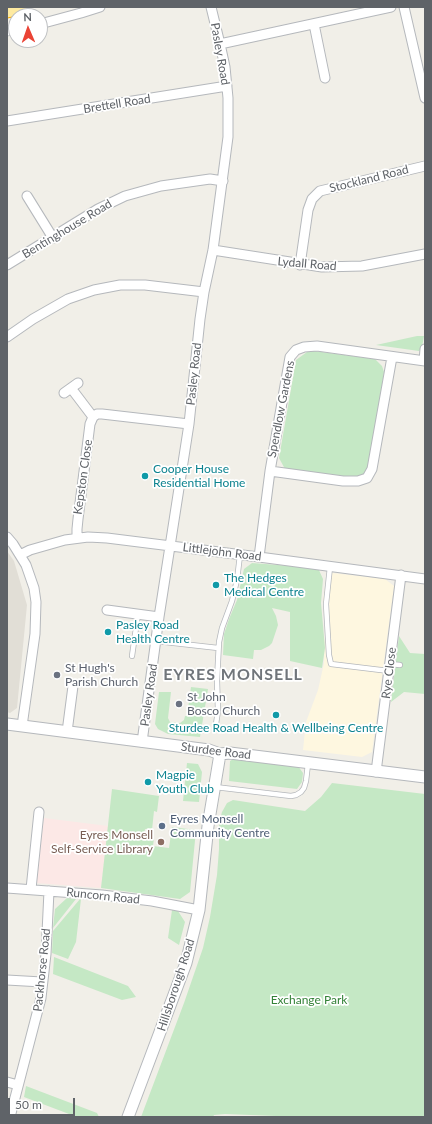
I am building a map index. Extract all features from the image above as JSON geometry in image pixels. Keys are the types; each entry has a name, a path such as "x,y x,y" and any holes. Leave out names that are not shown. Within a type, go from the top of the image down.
{"highway":[{"path":"7,10 21,7"}],"street":[{"path":"48,22 100,7"},
{"name":"Pasley Road","path":"142,742 159,617 189,424 204,292 213,250 228,137 229,112 227,86 220,44 211,7"},
{"path":"220,44 314,24 362,10 391,7"},
{"path":"404,7 425,98"},
{"path":"314,24 325,78"},
{"name":"Brettell Road","path":"7,121 227,86"},
{"name":"Stockland Road","path":"300,265 308,210 312,199 320,191 425,166"},
{"name":"Bentinghouse Road","path":"7,265 98,209 125,196 161,186 210,179 223,181"},
{"path":"27,196 53,238"},
{"name":"Lydall Road","path":"213,250 322,268 362,266 425,254"},
{"path":"7,337 33,319 68,299 94,290 120,285 145,285 204,292"},
{"name":"Spendlow Gardens","path":"259,557 270,472 290,357 296,350 304,347 317,346 424,361 425,349"},
{"name":"Spendlow Gardens","path":"270,472 343,481 358,481 367,478 372,469 392,357"},
{"path":"71,388 93,417 97,414 102,414 189,424"},
{"name":"Kepston Close","path":"77,538 76,529 90,424 93,417"},
{"path":"7,537 20,555 30,576 36,602 35,634 22,726"},
{"name":"Littlejohn Road","path":"20,555 52,543 77,538 107,538 425,579"},
{"name":"Rye Close","path":"376,772 401,575"},
{"path":"107,610 159,617"},
{"path":"68,732 73,686"},
{"name":"Sturdee Road","path":"7,724 208,750 220,754 230,753 308,764 425,777"},
{"name":"Hillsborough Road","path":"128,1117 186,963 199,910 208,826 220,754"},
{"path":"31,889 39,812"},
{"name":"Runcorn Road","path":"7,888 152,901 199,910"},
{"name":"Packhorse Road","path":"10,1117 39,1012 46,954 49,891"},
{"path":"7,980 42,982"},
{"path":"7,1082 18,1085"}],"lane":[{"path":"216,724 218,711 216,681 218,648 222,628 232,601 237,580 240,555"},
{"path":"330,567 326,604 329,655 331,664 389,668 400,665"},
{"path":"132,656 138,614"},
{"path":"156,641 218,648"},
{"path":"215,787 291,796 296,795 304,788 308,764"}],"shaded area":[{"path":"7,551 14,561 27,605 17,708 10,713 7,712"},
{"path":"332,573 385,579 394,586 372,752 362,757 303,750 306,722 318,690 324,663 325,631 323,598 327,577"},
{"path":"44,818 108,826 101,888 36,883"}],"green space":[{"path":"417,336 424,336 422,347 419,351 376,345"},
{"path":"314,351 375,359 382,366 384,372 370,468 365,474 354,478 285,469 279,458 296,360 307,352"},
{"path":"252,563 318,568 323,579 321,603 325,648 322,668 290,661 290,612 272,608 278,625 272,643 269,646 261,650 254,650 253,659 223,655 224,634 237,600 244,569"},
{"path":"399,636 410,653 425,654 425,694 404,692 391,702"},
{"path":"191,687 208,689 200,737 168,734 158,729 155,724 159,692 171,692 168,718 170,722 180,723 184,720 185,716 187,716"},
{"path":"235,758 298,766 303,773 302,782 297,789 229,781 230,761"},
{"path":"187,763 198,764 202,772 199,802 183,801"},
{"name":"Exchange Park","path":"332,783 425,794 425,1117 301,1117 225,1114 214,1115 213,1117 141,1117 203,948 217,875 219,823 222,812 227,803 233,800 305,811 321,797"},
{"path":"112,789 159,796 157,812 154,811 152,830 145,829 144,835 154,838 153,846 169,848 172,827 196,830 190,892 180,899 101,888"},
{"path":"67,898 76,899 53,928 55,909"},
{"path":"80,899 76,942 68,959 52,953 53,931"},
{"path":"172,910 178,911 185,922 179,945 168,938"},
{"path":"54,957 128,986 136,997 122,1000 53,974"},
{"path":"26,1086 97,1113 99,1117 77,1117 24,1097"}],"place":[{"name":"Cooper House Residential Home","path":"145,476"},
{"name":"The Hedges Medical Centre","path":"216,585"},
{"name":"Pasley Road Health Centre","path":"108,632"},
{"name":"St Hugh's Parish Church","path":"57,675"},
{"name":"St John Bosco Church","path":"179,704"},
{"name":"Sturdee Road Health & Wellbeing Centre","path":"276,715"},
{"name":"Magpie Youth Club","path":"148,782"},
{"name":"Eyres Monsell Community Centre","path":"162,826"},
{"name":"Eyres Monsell Self-Service Library","path":"161,842"}],"district":[{"name":"EYRES MONSELL","path":"233,675"}]}
